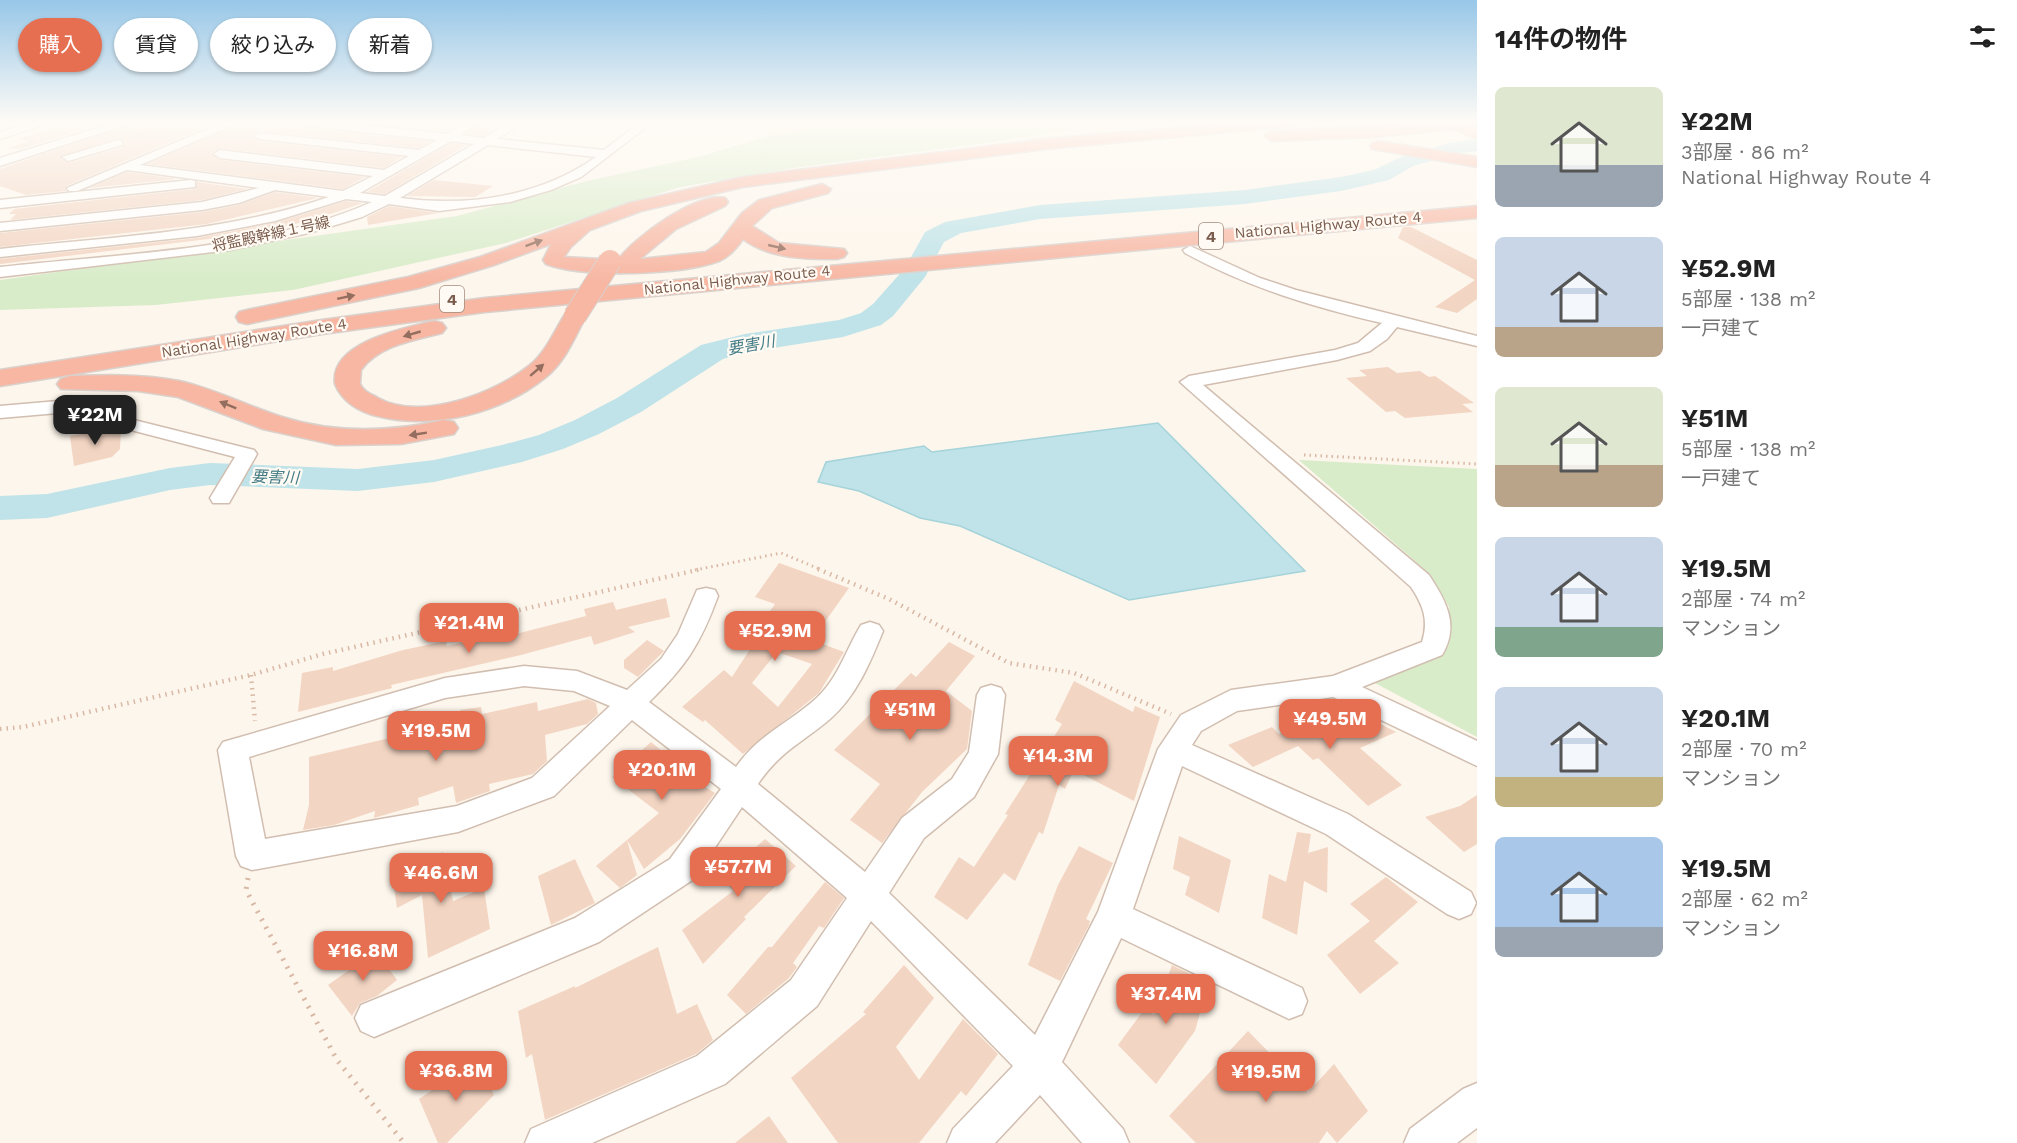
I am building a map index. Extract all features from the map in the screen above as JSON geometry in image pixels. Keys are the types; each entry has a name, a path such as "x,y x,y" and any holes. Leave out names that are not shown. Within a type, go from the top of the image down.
{"highway":[{"path":"230,320 411,283 487,261 590,222 688,193 789,175"},
{"path":"759,277 527,309 435,328 374,347 350,368 348,386 353,395 366,404 384,411 431,413 476,405 502,394 539,370 551,357 585,314 619,260 654,225 688,205 744,185 793,175"},
{"path":"619,260 666,226 725,199 835,175"},
{"path":"590,222 563,243 553,260 558,264 588,267 700,261 722,251 742,227 747,217 768,202 885,175"},
{"name":"National Highway Route 4","path":"947,253 1477,204"},
{"name":"National Highway Route 4","path":"0,368 327,316 483,295 907,256 1132,243 1477,212"},
{"path":"742,227 759,242 797,252 847,252 907,256"},
{"path":"1132,243 1168,245 1190,250 1192,242 1209,236"},
{"name":"National Highway Route 4","path":"0,378 311,328 485,305 759,277 907,256"},
{"path":"0,392 52,385 114,382 151,385 207,397 309,435 347,439 388,438 424,433 490,416 542,389 565,367 585,314"},
{"path":"0,362 195,327"}],"street":[{"path":"42,199 106,175"},
{"path":"190,175 439,207 484,204 567,180 574,175"},
{"path":"0,253 213,228 313,207 346,194 381,175"},
{"name":"将監殿幹線１号線","path":"0,272 230,246 304,231 357,214 388,200 429,175"},
{"path":"0,204 182,186 207,178"},
{"path":"0,227 202,206 234,201 275,186"},
{"path":"47,267 85,195"},
{"path":"1190,250 1238,273 1287,291 1477,341"},
{"path":"967,1143 1040,1066 1113,917 1173,750 1191,723 1231,701 1336,686 1433,648 1441,627 1437,608 1420,581 1189,382 1337,355 1364,347 1381,335 1394,320"},
{"path":"0,412 58,407 74,409 247,454 229,484"},
{"path":"706,596 690,637 670,666 630,703 543,787 458,819 252,856 232,750 445,688 524,676 577,681 630,703 739,786 868,895 1040,1066 1109,1143"},
{"path":"374,1018 597,924 682,869 762,754 822,710 850,677 870,631"},
{"path":"1336,686 1477,754"},
{"path":"545,1143 711,1070 804,993 913,828 963,788 983,754 991,695"},
{"path":"1173,750 1337,825 1459,903"},
{"path":"1113,917 1288,1001"},
{"path":"1424,1143 1477,1103"}],"path":[{"path":"1272,454 1477,464"},
{"path":"0,729 23,727 251,675 345,649 627,584 781,553 890,599 1009,663 1074,673 1191,723"},
{"path":"251,675 256,743"},
{"path":"252,856 246,890 337,1060 404,1143"}],"green space":[{"path":"613,175 750,175 680,187 506,243 293,290 156,305 0,310 0,280 457,216"},
{"path":"1299,460 1477,469 1477,737 1373,682 1439,656 1451,634 1449,607 1430,574"}],"water":[{"path":"1158,423 1305,571 1129,600 960,526 920,518 859,491 818,482 826,462 924,446 932,452"}],"building":[{"path":"0,175 91,175 66,186 66,191 26,195 0,186"},
{"path":"119,175 151,175 177,179 89,188"},
{"path":"236,175 365,177 343,189"},
{"path":"396,175 416,175 385,194 367,192"},
{"path":"434,180 493,186 475,197 407,196"},
{"path":"197,182 247,189 202,200 10,220 16,214 9,214 14,209 195,189"},
{"path":"275,192 318,198 207,224 0,247 0,233 202,212 239,205"},
{"path":"346,201 363,203 313,220 250,234 0,264 0,259 197,238 275,223"},
{"path":"389,206 438,213 368,225 367,217"},
{"path":"1403,227 1411,227 1477,260 1477,299 1457,313 1435,307 1475,280 1398,238"},
{"path":"1388,367 1397,373 1420,371 1429,377 1435,376 1474,403 1462,404 1473,412 1405,418 1395,411 1386,412 1346,378 1367,376 1359,370"},
{"path":"115,428 121,430 120,449 112,457 74,466 70,436"},
{"path":"779,563 849,588 812,640 844,652 819,693 743,754 705,720 703,722 682,707 724,670 732,677 756,640 751,638 775,604 755,597","holes":["777,652 812,664 778,707 752,683"]},
{"path":"666,598 670,617 628,627 635,632 594,645 591,636 391,685 392,688 298,712 302,673 333,667 333,671 403,650 446,641 447,646 499,634 500,638 586,616 584,609 613,602 616,610"},
{"path":"647,640 664,651 638,677 624,668 624,660"},
{"path":"949,642 975,656 946,691 972,711 967,749 922,792 882,843 850,820 880,784 834,750 911,673 916,677"},
{"path":"1074,681 1133,712 1135,706 1160,717 1134,801 1074,770 1065,789 1059,785 1043,834 1039,832 1015,881 1004,873 967,920 934,897 959,857 974,867 1008,815 1005,814 1062,724 1055,720"},
{"path":"588,699 596,703 598,714 587,724 545,735 547,761 533,774 489,784 490,791 456,803 453,786 418,798 419,805 374,818 375,811 334,825 303,830 309,805 309,757 462,721 460,710 481,707 482,714 537,702 538,711"},
{"path":"1346,706 1396,732 1360,748 1402,785 1368,806 1318,758 1313,760 1298,746 1253,767 1228,745 1272,727 1279,734 1316,713 1323,721"},
{"path":"651,742 674,761 670,765 715,793 680,839 644,869 627,840 659,813 612,777"},
{"path":"1477,795 1477,844 1464,852 1425,817 1460,806"},
{"path":"1297,832 1311,834 1308,853 1328,847 1327,893 1304,881 1297,935 1262,918 1269,874 1286,882"},
{"path":"1179,836 1231,860 1219,913 1185,895 1190,877 1173,869"},
{"path":"765,839 796,866 744,917 746,919 703,964 682,930 733,891 722,877"},
{"path":"627,840 637,875 620,888 596,866"},
{"path":"1079,846 1113,863 1086,919 1090,921 1089,925 1060,981 1028,965 1058,885"},
{"path":"443,852 453,901 484,888 490,929 428,958 422,895 397,908 392,873"},
{"path":"575,859 595,903 551,925 538,876"},
{"path":"1386,877 1418,902 1374,941 1399,963 1360,994 1327,955 1370,921 1350,904"},
{"path":"825,882 844,898 824,928 819,926 793,963 797,967 789,978 746,1014 727,995 768,947 772,947"},
{"path":"658,947 677,1014 697,1004 713,1040 696,1054 545,1120 532,1054 526,1058 518,1011 575,986 575,988"},
{"path":"376,951 397,980 377,996 360,1003 352,1016 328,985"},
{"path":"904,965 934,998 896,1047 919,1080 963,1019 998,1054 966,1096 961,1091 919,1143 838,1143 791,1078 866,1014 863,1012"},
{"path":"1172,965 1208,983 1195,1031 1156,1084 1118,1045 1146,1007 1154,1015"},
{"path":"1248,1031 1308,1092 1334,1064 1368,1111 1337,1143 1327,1131 1319,1143 1196,1143 1169,1116"},
{"path":"477,1059 494,1095 447,1143 438,1143 419,1099"},
{"path":"769,1116 788,1143 735,1143"}],"waterway":[{"name":"要害川","path":"0,508 47,506 170,479 210,474 358,480 434,471 509,454 551,442 587,427 629,405 712,352 745,343 843,328 871,319 883,310 916,271 934,237 954,227 1040,212 1245,197 1341,184 1379,175"}]}
